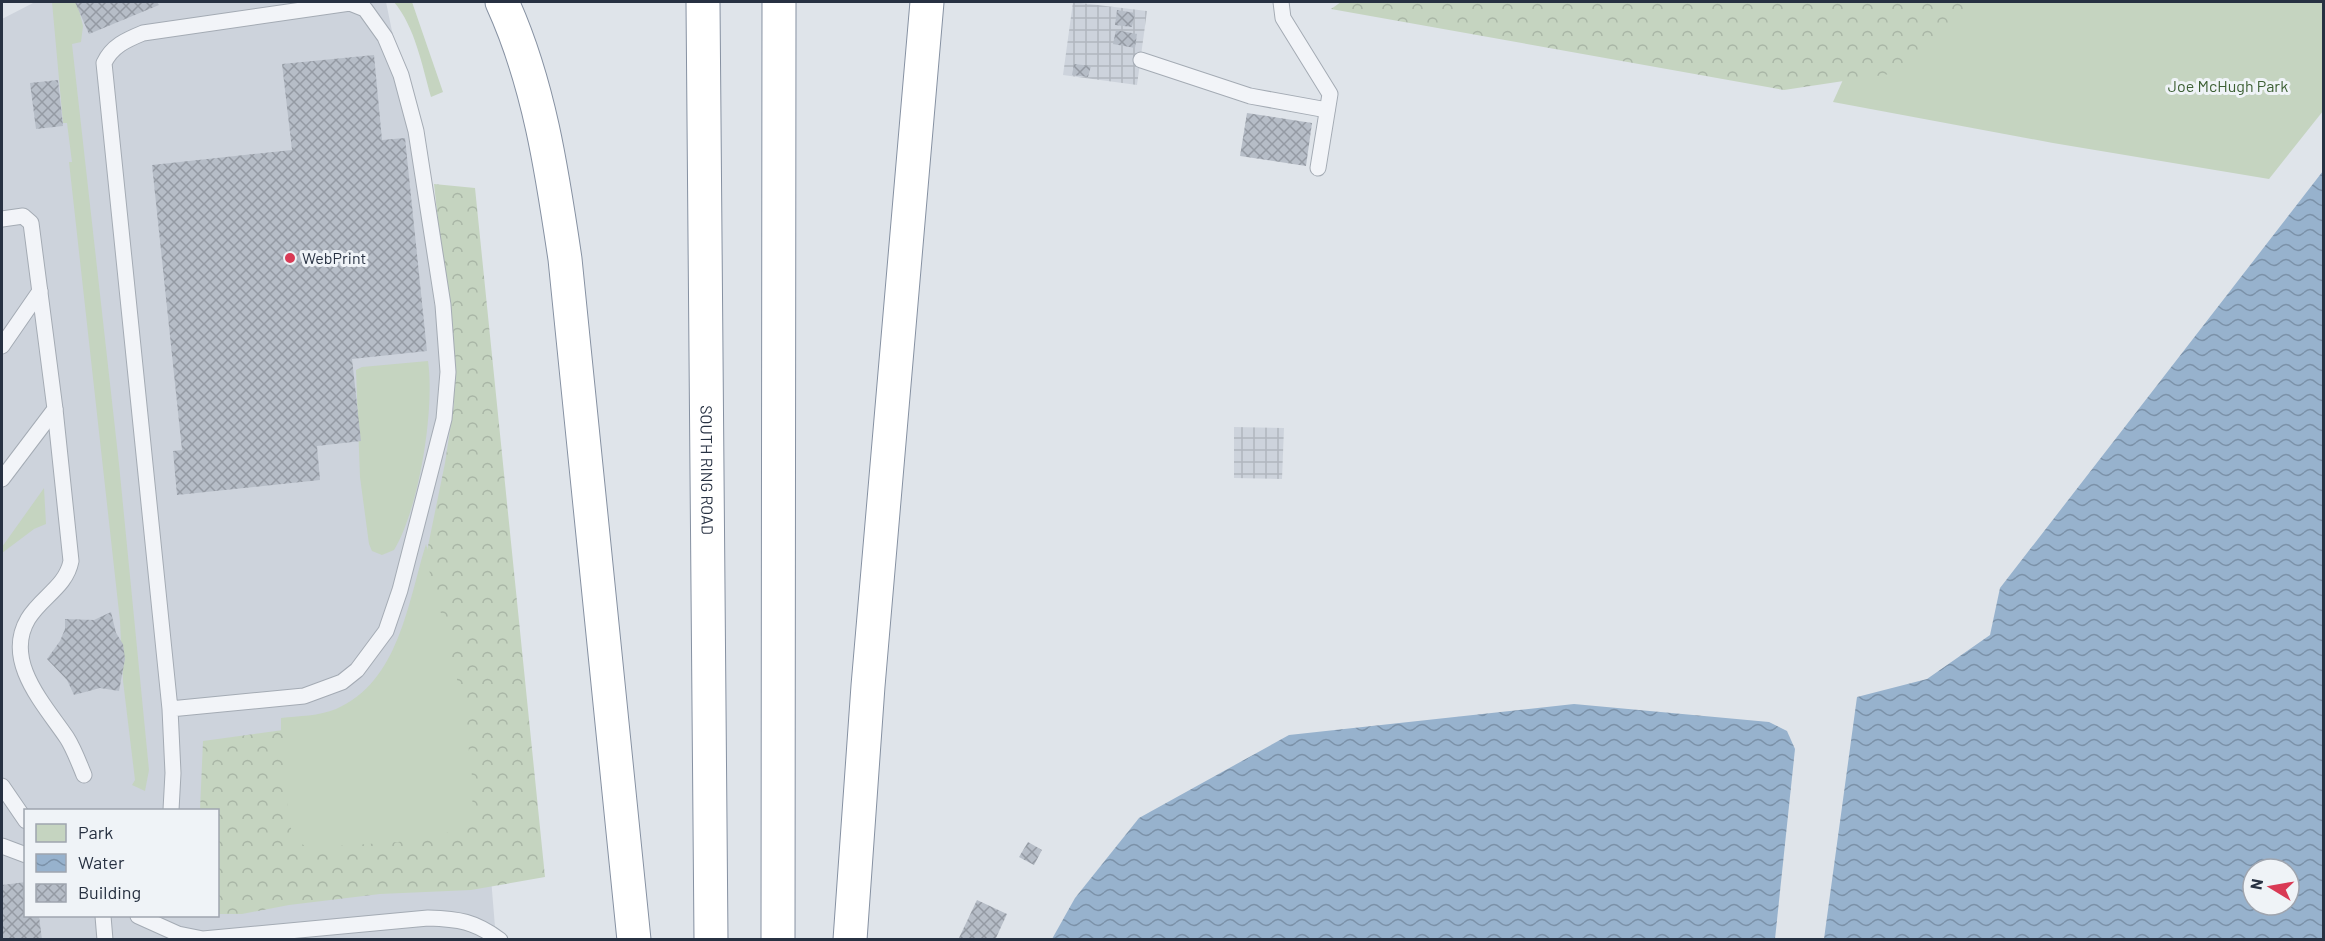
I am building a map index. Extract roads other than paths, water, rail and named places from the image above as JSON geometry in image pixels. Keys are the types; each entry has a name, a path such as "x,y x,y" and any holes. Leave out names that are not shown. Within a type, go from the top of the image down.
{"highway":[{"path":"502,2 535,93 550,162 566,259 634,939"},
{"name":"SOUTH RING ROAD","path":"703,2 711,939"},
{"path":"778,939 779,2"},
{"path":"850,939 868,686 927,2"}],"lane":[{"path":"1281,2 1283,18 1330,94 1318,168"},
{"path":"170,709 304,696 342,682 357,670 386,631 400,590 444,419 448,372 443,304 416,131 401,75 385,37 365,9 350,3 143,33 122,42 109,53 104,63 170,709 173,773 171,809"},
{"path":"1141,60 1250,96 1327,110"},
{"path":"2,219 23,216 31,223 56,409 71,561 69,571 61,584 33,611 25,625 21,660 37,695 69,740 84,775"},
{"path":"2,346 40,291"},
{"path":"2,479 56,409"},
{"path":"2,786 24,818"},
{"path":"2,846 24,854"},
{"path":"103,917 105,939"},
{"path":"142,917 178,934 203,939 428,918 462,920 484,928 500,939"}],"water":[{"path":"2323,171 2323,939 1824,939 1857,697 1927,679 1990,635 2000,588"},
{"path":"1574,704 1769,722 1787,731 1795,749 1775,939 1052,939 1075,898 1139,818 1289,735"}],"place":[{"name":"WebPrint","path":"290,258"}],"park label":[{"name":"Joe McHugh Park","path":"2228,86"}]}
